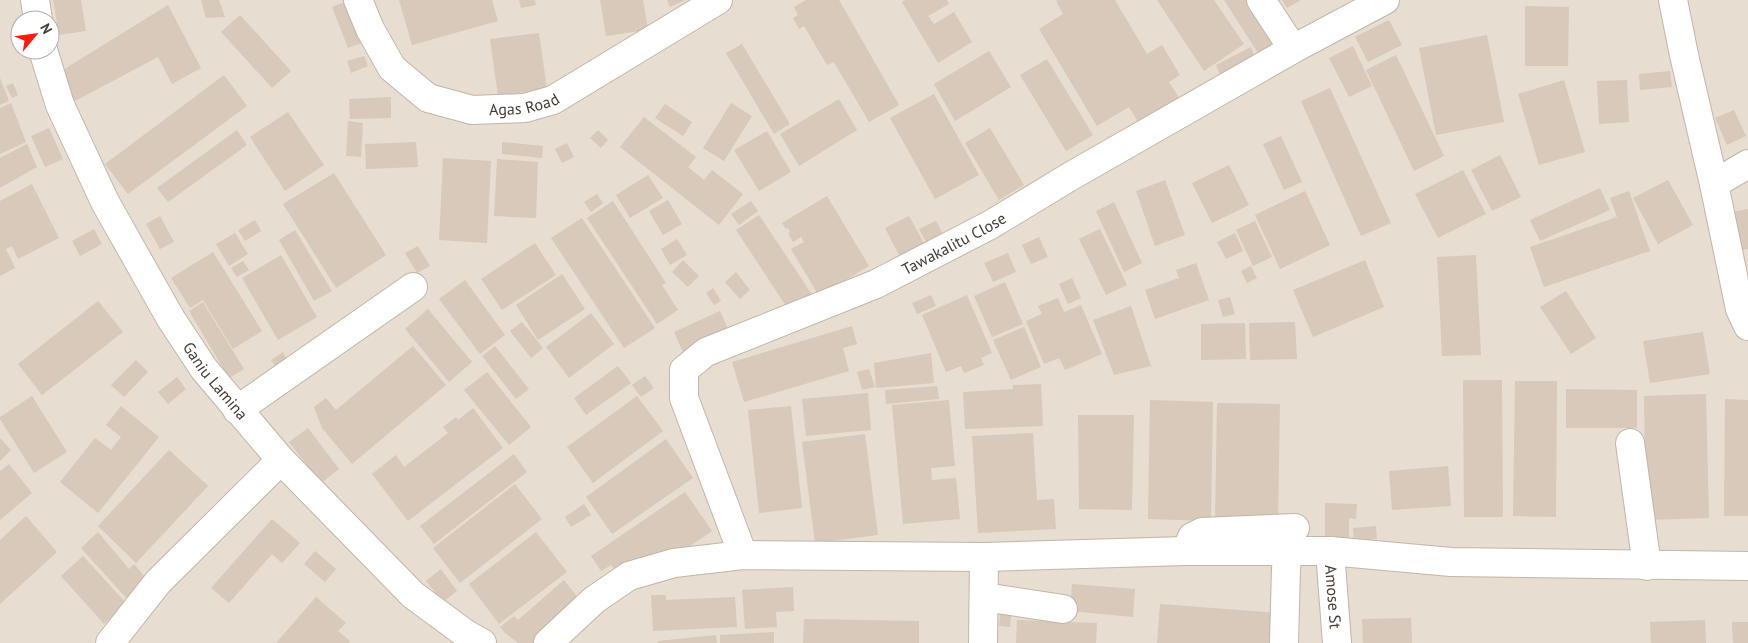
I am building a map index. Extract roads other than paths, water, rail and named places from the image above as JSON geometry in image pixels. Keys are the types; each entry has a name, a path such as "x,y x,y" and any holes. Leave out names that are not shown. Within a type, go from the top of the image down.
{"street":[{"name":"Agas Road","path":"358,0 370,29 392,68 428,98 472,110 525,108 553,100 718,0"},
{"path":"1261,0 1293,49"},
{"name":"Tawakalitu Close","path":"743,555 684,398 684,370 706,352 876,284 990,225 1071,176 1293,49 1385,0"},
{"path":"1673,0 1740,309 1748,326"},
{"name":"Ganiu Lamina","path":"46,60 60,105 104,202 170,319 204,369 281,460 413,595 466,634 482,643"},
{"path":"1714,184 1748,164"},
{"path":"237,410 413,287"},
{"path":"1630,443 1646,566"},
{"path":"110,643 158,582 281,460"},
{"path":"548,643 594,600 630,576 674,563 743,555 984,557 1186,552 1291,540 1330,551 1451,562 1748,566"},
{"path":"1284,643 1286,569 1291,540"},
{"name":"Amose St","path":"1330,551 1337,643"},
{"path":"983,643 984,557"},
{"path":"984,597 1063,609"}]}
